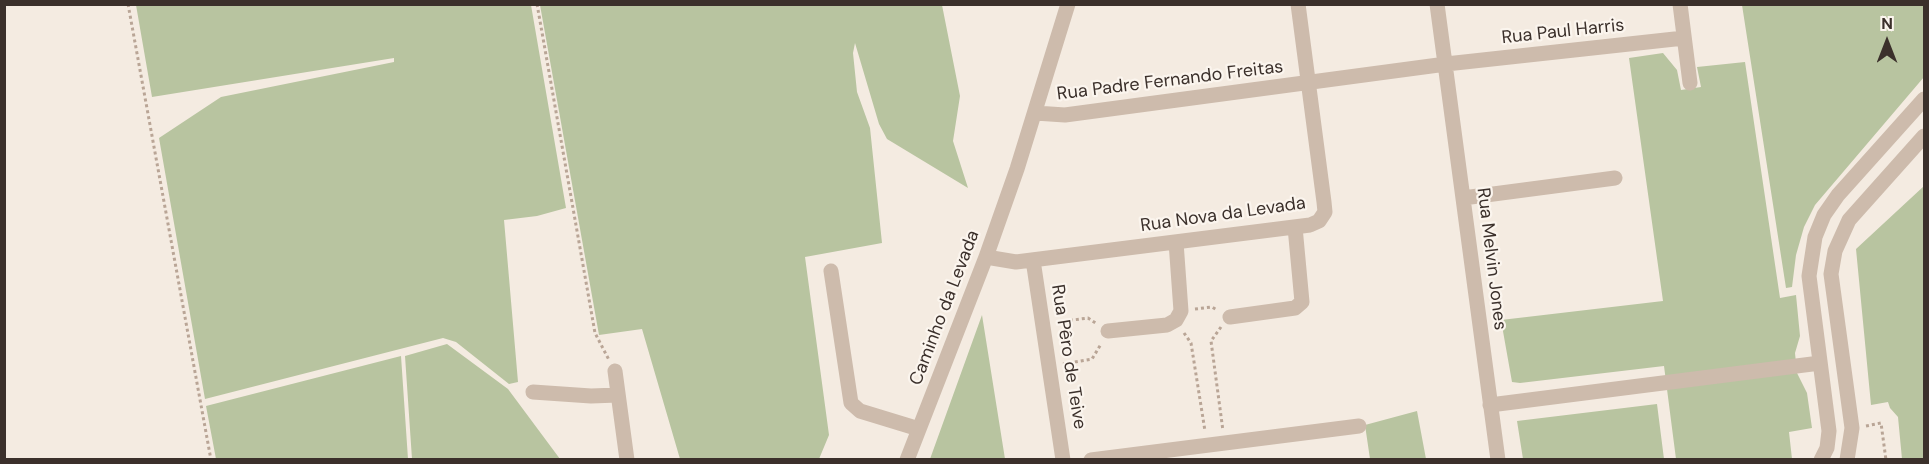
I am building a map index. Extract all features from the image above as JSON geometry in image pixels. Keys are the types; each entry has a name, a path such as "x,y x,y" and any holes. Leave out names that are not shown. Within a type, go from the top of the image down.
{"street":[{"name":"Caminho da Levada","path":"907,459 986,257 1017,169 1068,4"},
{"name":"Rua Nova da Levada","path":"986,257 1016,262 1295,227 1319,221 1325,212 1298,4"},
{"name":"Rua Melvin Jones","path":"1437,4 1498,459"},
{"path":"1680,4 1690,83"},
{"name":"Rua Paul Harris","path":"1309,82 1446,64 1684,38"},
{"name":"Rua Padre Fernando Freitas","path":"1035,113 1065,116 1309,82"},
{"path":"1821,459 1827,448 1829,431 1809,276 1811,250 1819,226 1838,195 1924,99"},
{"path":"1847,459 1852,428 1832,274 1835,251 1849,220 1924,136"},
{"path":"1463,198 1615,178"},
{"path":"1230,317 1295,308 1302,302 1295,227"},
{"path":"1108,331 1167,325 1179,316 1176,242"},
{"name":"Rua Pêro de Teive","path":"1033,260 1063,459"},
{"path":"831,271 851,403 860,411 919,429"},
{"path":"1490,405 1820,363"},
{"path":"615,371 627,459"},
{"path":"533,392 591,396 618,395"},
{"path":"1091,459 1359,426"}],"path":[{"path":"128,4 211,459"},
{"path":"537,4 596,333 615,371"},
{"path":"1207,445 1191,343 1179,316 1212,308 1230,317 1211,341 1225,443"},
{"path":"1043,324 1088,318 1108,331 1092,359 1049,366"},
{"path":"1852,428 1881,423 1886,459"}],"green space":[{"path":"136,5 531,5 566,208 537,216 504,220 518,382 509,384 456,342 443,338 205,399 159,138 221,97 394,62 394,58 152,97"},
{"path":"540,5 942,5 960,96 953,141 968,188 887,139 879,124 855,43 853,53 857,92 870,128 882,243 805,257 829,435 819,459 680,459 642,329 599,335"},
{"path":"1742,5 1924,5 1924,77 1815,205 1804,227 1796,255 1792,287 1786,288"},
{"path":"1663,53 1677,70 1681,90 1701,87 1697,67 1745,62 1780,298 1796,295 1800,336 1795,353 1797,373 1807,393 1812,428 1789,432 1792,459 1676,459 1664,366 1520,383 1512,382 1501,320 1663,301 1629,58"},
{"path":"1924,186 1924,459 1902,459 1898,417 1888,402 1871,405 1856,249"},
{"path":"982,315 1005,459 930,459"},
{"path":"447,344 508,389 560,459 412,459 405,356"},
{"path":"401,356 408,459 216,459 206,406"},
{"path":"1657,404 1664,459 1523,459 1517,421"},
{"path":"1417,411 1426,459 1370,459 1365,425"}]}
